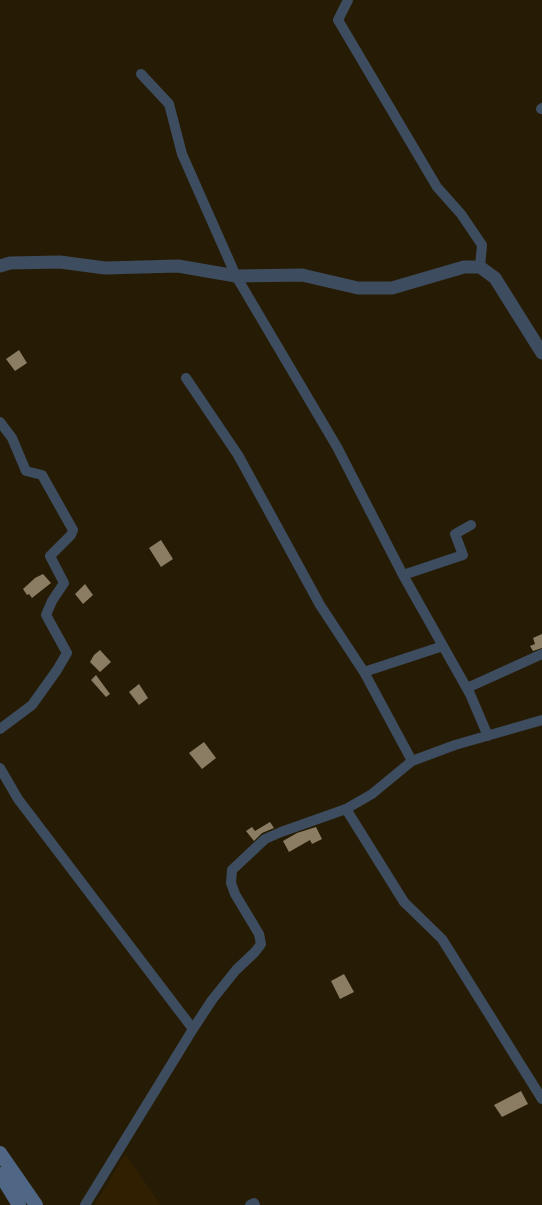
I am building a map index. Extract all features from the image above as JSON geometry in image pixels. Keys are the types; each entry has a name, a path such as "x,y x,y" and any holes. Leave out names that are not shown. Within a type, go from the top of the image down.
{"main road":[{"path":"0,1153 36,1205"},
{"path":"0,1174 19,1205"}],"street":[{"path":"348,0 338,20 437,187 461,214 482,245 480,267"},
{"path":"141,74 169,104 182,154 236,276 337,447 403,575 466,688 488,736"},
{"path":"0,266 10,263 60,262 105,268 178,266 236,276 302,275 358,288 392,288 464,267 480,267 495,278 542,353"},
{"path":"186,378 238,455 320,605 364,672 412,761"},
{"path":"0,422 12,438 26,471 42,475 73,530 71,535 50,556 64,583 52,601 46,615 67,653 32,705 0,729"},
{"path":"403,575 463,555 455,534 471,525"},
{"path":"364,672 443,646"},
{"path":"466,688 542,654"},
{"path":"85,1205 212,1000 236,970 255,952 261,944 259,934 235,894 231,883 232,870 265,839 346,809 372,794 412,761 455,745 542,720"},
{"path":"0,768 18,799 193,1029"},
{"path":"346,809 404,902 442,939 542,1099"},
{"path":"250,1205 254,1202 255,1205"}],"shaded area":[{"path":"125,1154 161,1205 95,1205"}],"building":[{"path":"19,350 27,363 15,371 6,359"},
{"path":"161,540 173,559 161,567 149,548"},
{"path":"43,574 51,583 32,598 29,594 27,595 23,589 35,578"},
{"path":"85,584 93,595 83,604 75,594"},
{"path":"542,634 542,648 533,651 530,646 535,644 533,638"},
{"path":"100,650 111,662 100,672 90,662 94,655"},
{"path":"96,675 110,694 106,697 91,680"},
{"path":"139,684 148,698 139,705 129,692"},
{"path":"204,742 216,758 202,769 189,753"},
{"path":"270,822 274,828 262,833 254,841 246,831 252,827 255,831"},
{"path":"316,827 322,839 312,844 310,840 289,852 283,841 297,833"},
{"path":"344,974 354,992 340,999 331,981"},
{"path":"521,1091 528,1104 502,1117 494,1105"}]}
